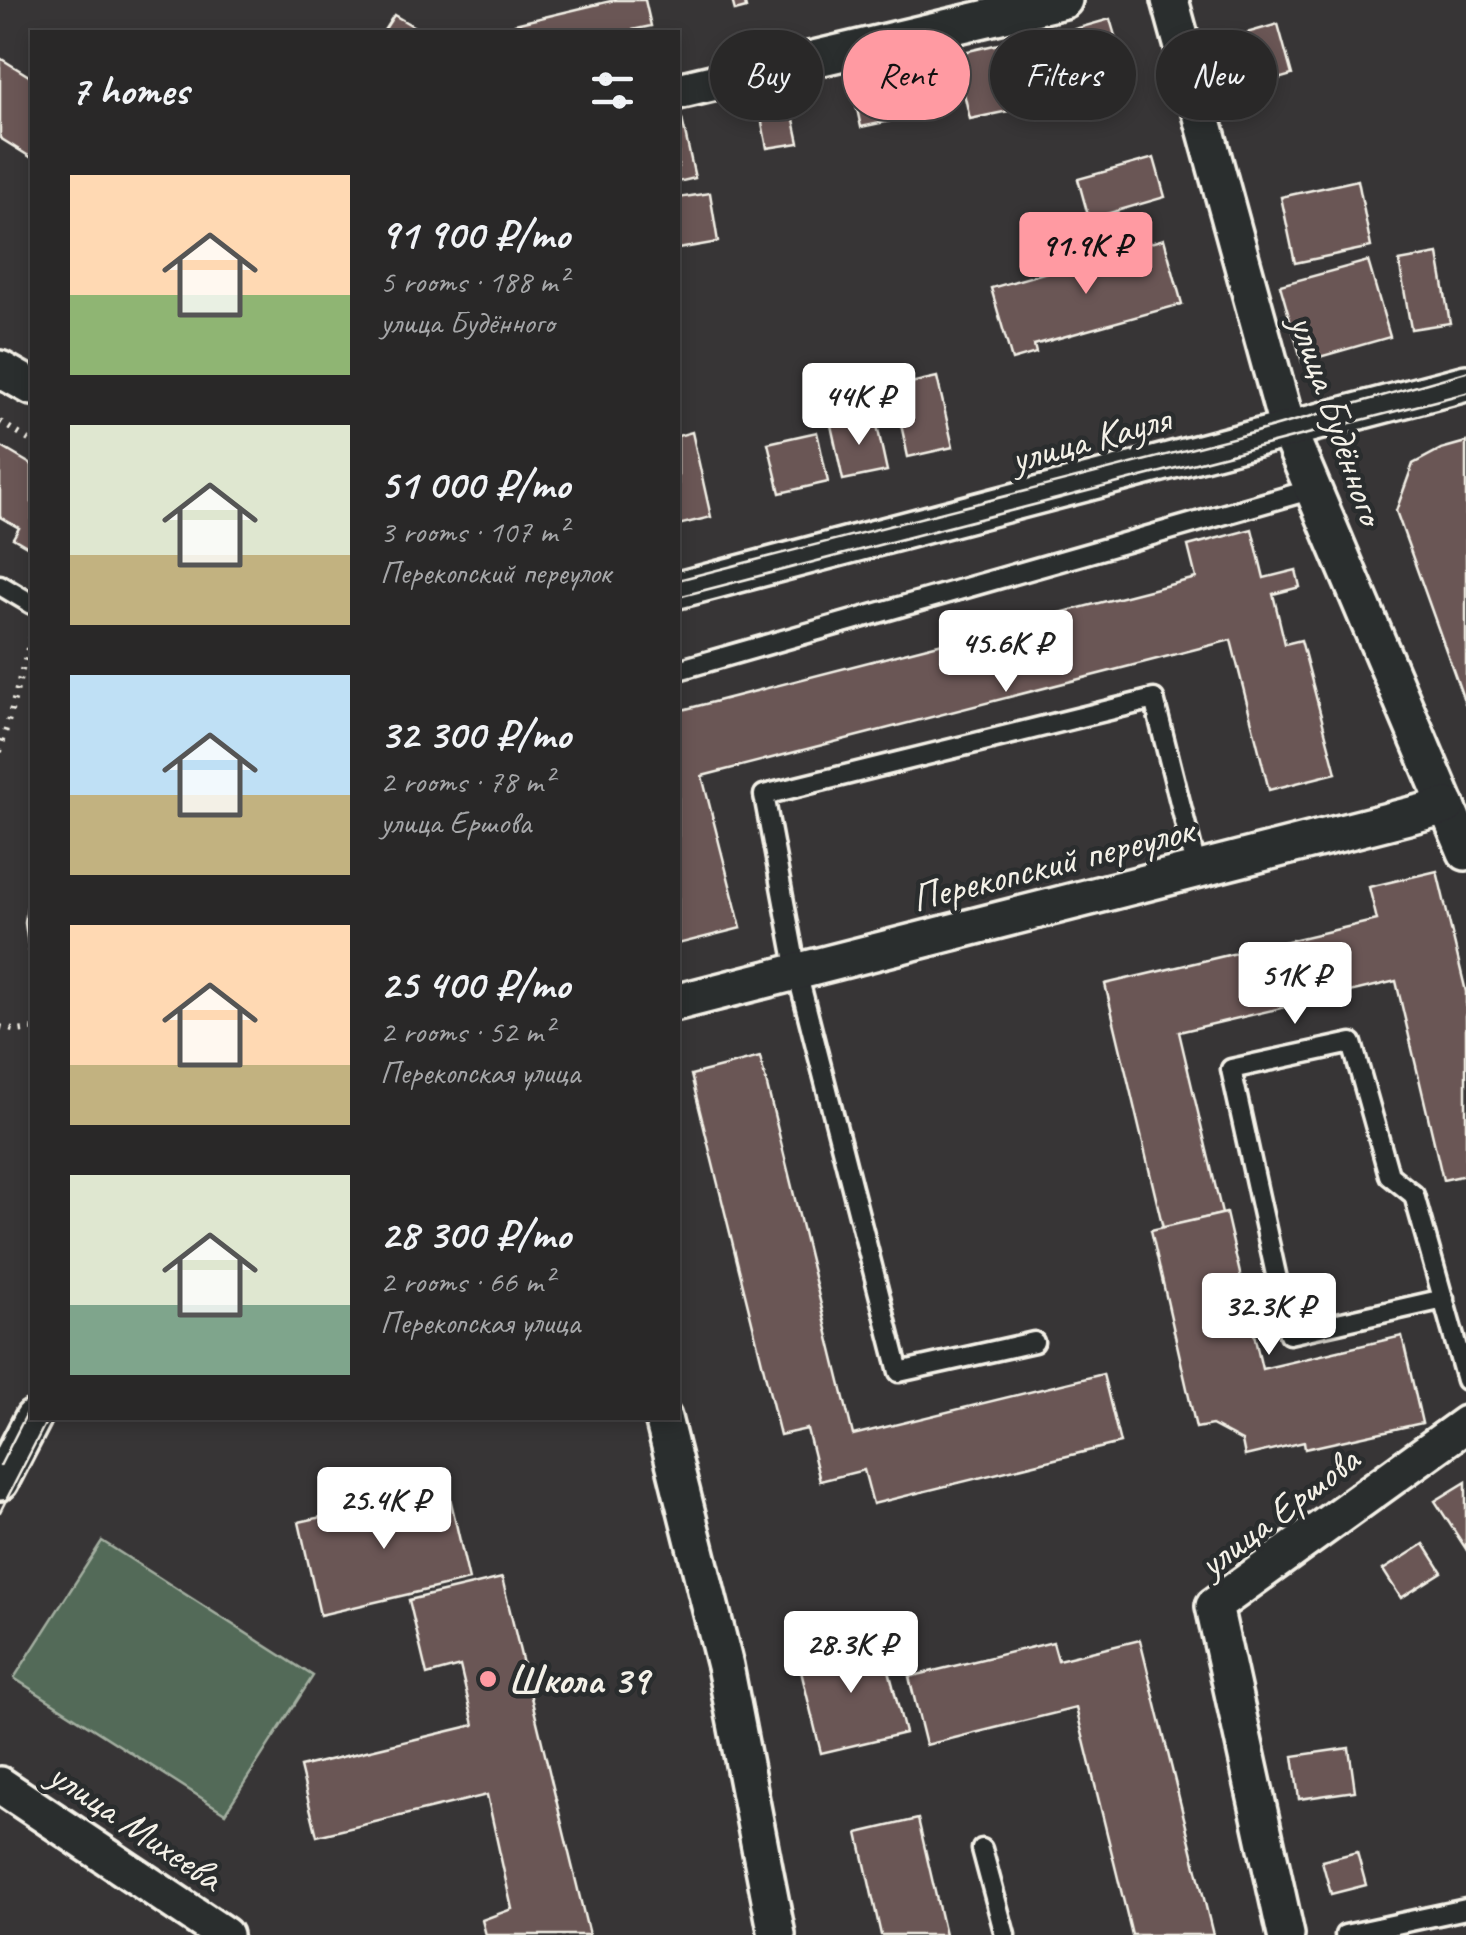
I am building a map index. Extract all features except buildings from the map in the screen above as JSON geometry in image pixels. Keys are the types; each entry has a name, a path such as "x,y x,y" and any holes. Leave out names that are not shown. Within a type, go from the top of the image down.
{"street":[{"path":"680,91 1064,0"},
{"name":"улица Будённого","path":"1170,0 1288,430 1456,805 1466,852"},
{"path":"0,369 30,386"},
{"name":"улица Кауля","path":"680,589 1466,383"},
{"name":"Перекопский переулок","path":"680,1001 1456,805"},
{"path":"0,1482 32,1420"},
{"path":"664,1420 725,1666 777,1935"},
{"name":"улица Ершова","path":"1286,1935 1214,1606 1466,1424"},
{"name":"улица Михеева","path":"0,1785 224,1935"}],"lane":[{"path":"680,669 1314,489"},
{"path":"0,584 30,603"},
{"path":"1034,1342 899,1372 797,972 764,795 1154,699 1197,870"},
{"path":"1444,1300 1289,1334 1230,1070 1352,1043 1389,1175 1414,1195 1444,1300 1466,1380"},
{"path":"982,1849 1005,1935"},
{"path":"1345,1935 1466,1909"}],"path":[{"path":"0,422 30,441"},
{"path":"0,752 30,640"},
{"path":"0,1027 30,1029"}],"green space":[{"path":"102,1541 313,1676 225,1813 14,1678"}],"tram line":[{"path":"680,579 1256,432 1466,372"},
{"path":"680,596 1466,393"},
{"path":"30,884 25,923 30,958"},
{"path":"0,1466 30,1407"},
{"path":"0,1512 47,1420"}],"place":[{"name":"Школа 39","path":"488,1679"}]}
